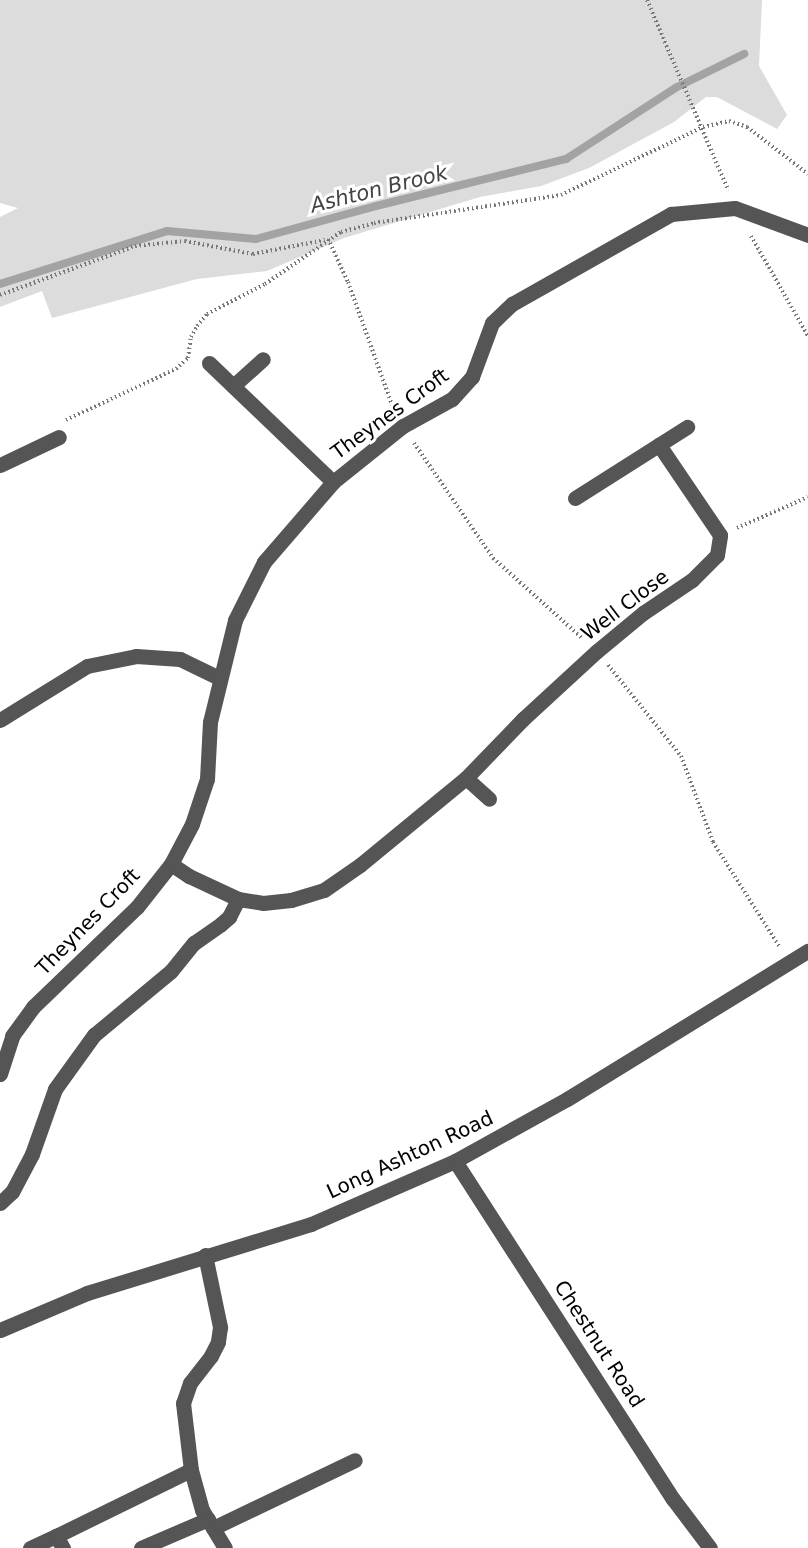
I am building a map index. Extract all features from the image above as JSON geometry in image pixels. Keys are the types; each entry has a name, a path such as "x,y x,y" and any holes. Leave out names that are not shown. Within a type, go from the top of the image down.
{"street":[{"name":"Theynes Croft","path":"0,1074 12,1036 33,1007 137,907 171,864 192,824 207,779 210,722 235,620 264,562 333,482 403,426 452,399 472,377 492,323 512,304 671,214 735,208 808,235"},
{"path":"233,386 263,359"},
{"path":"208,363 333,482"},
{"path":"575,498 687,427"},
{"path":"0,465 59,437"},
{"path":"660,445 720,535"},
{"name":"Well Close","path":"171,864 189,876 238,899 263,903 291,900 324,890 360,865 466,778 523,719 597,651 644,613 692,580 717,555 720,535"},
{"path":"0,720 87,666 136,656 180,659 219,678"},
{"path":"466,778 489,799"},
{"path":"0,1203 12,1192 32,1154 55,1089 94,1035 171,971 194,943 221,924 238,899"},
{"name":"Long Ashton Road","path":"0,1330 87,1293 311,1224 455,1161 567,1098 808,951"},
{"name":"Chestnut Road","path":"455,1161 673,1499 710,1548"},
{"path":"205,1255 220,1327 218,1342 212,1356 190,1383 183,1403 190,1470 210,1523 225,1548"},
{"path":"141,1548 210,1523 355,1460"},
{"path":"30,1548 60,1542 190,1470"}],"path":[{"path":"647,0 703,127 735,208 808,336"},
{"path":"59,437 60,423 176,369 188,358 191,337 207,314 265,284 341,232 374,223 561,195 703,127 729,121 739,122 808,174"},
{"path":"0,296 135,246 185,241 253,254 328,239"},
{"path":"328,239 362,318 390,402 403,426 494,558 597,651 681,756 713,842 789,961"},
{"path":"720,535 808,497"}],"shaded area":[{"path":"0,0 762,0 759,66 787,115 777,129 717,97 706,97 674,122 589,168 541,186 480,197 344,238 267,271 197,279 52,318 42,291 0,307 0,217 18,208 0,203"}],"waterway":[{"name":"Ashton Brook","path":"0,284 167,231 256,239 376,206 566,159 677,87 744,54"}]}
